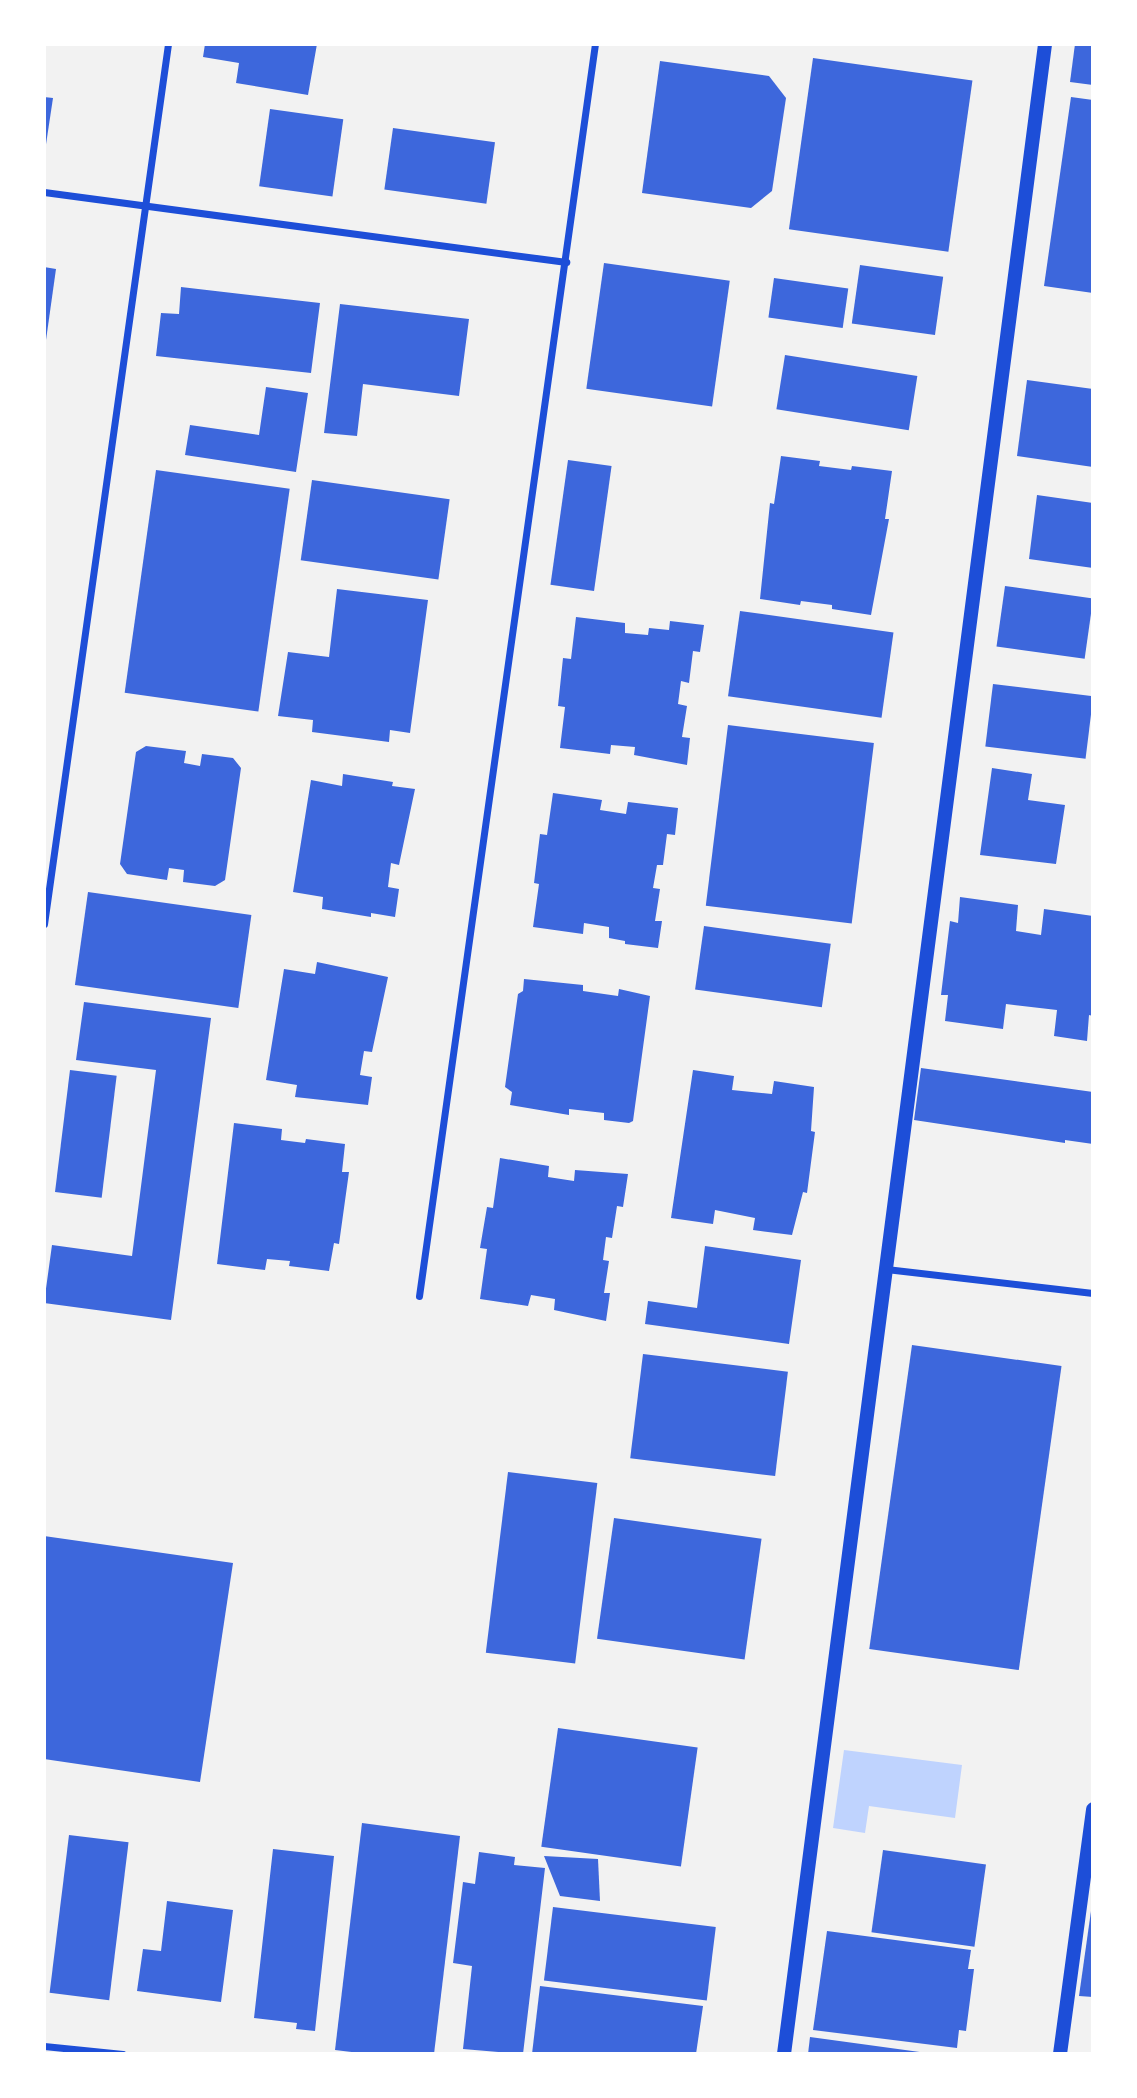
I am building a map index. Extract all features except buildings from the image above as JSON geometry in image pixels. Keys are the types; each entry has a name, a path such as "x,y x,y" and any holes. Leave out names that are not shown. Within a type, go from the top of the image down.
{"main road":[{"path":"784,2054 1045,44"},
{"path":"1060,2054 1093,1809"}],"street":[{"path":"44,924 168,44"},
{"path":"419,1296 595,44"},
{"path":"44,192 566,262"},
{"path":"886,1269 1093,1293"},
{"path":"44,2046 123,2054"}],"water":[{"path":"844,1750 962,1765 955,1818 869,1806 865,1833 833,1828"}]}
